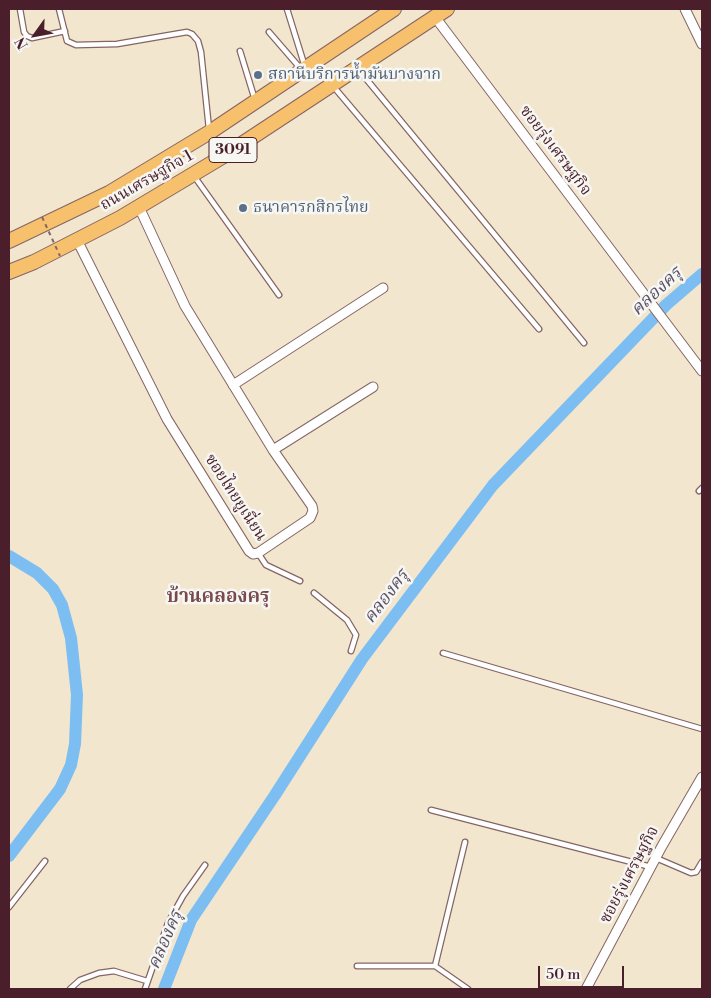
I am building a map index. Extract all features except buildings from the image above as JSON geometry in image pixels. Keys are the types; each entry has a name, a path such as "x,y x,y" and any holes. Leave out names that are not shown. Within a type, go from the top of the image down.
{"main road":[{"name":"ถนนเศรษฐกิจ 1","path":"9,241 109,192 210,132 394,9"},
{"name":"ถนนเศรษฐกิจ 1","path":"9,272 34,262 77,240 193,174 447,9"}],"street":[{"path":"685,9 702,44"},
{"name":"ซอยรุ่งเศรษฐกิจ","path":"435,17 702,370"},
{"name":"ซอยไทยยูเนี่ยน","path":"77,240 166,420 250,551 253,554 258,553 310,518 313,511 312,506 273,450 185,306 138,207"},
{"path":"233,385 382,288"},
{"path":"273,450 372,387"},
{"name":"ซอยรุ่งเศรษฐกิจ","path":"586,989 702,776"}],"lane":[{"path":"20,9 24,32 32,38 65,31"},
{"path":"59,9 67,40 76,45 117,44 187,32 192,34 198,41 201,52 210,132"},
{"path":"287,9 304,69"},
{"path":"269,32 304,69"},
{"path":"240,51 256,101"},
{"path":"357,68 584,343"},
{"path":"332,85 539,329"},
{"path":"193,174 279,296"},
{"path":"258,553 266,565 300,581"},
{"path":"314,593 347,620 356,635 351,651"},
{"path":"443,653 702,729"},
{"path":"431,810 652,867"},
{"path":"435,966 465,842"},
{"path":"656,858 690,873 696,872 702,866"},
{"path":"9,907 45,861"},
{"path":"144,989 168,923 183,896 205,865"},
{"path":"357,966 435,966 468,989"},
{"path":"70,989 80,980 99,973 114,971 147,981"}],"path":[{"path":"42,217 60,256"}],"waterway":[{"name":"คลองครุ","path":"164,989 191,920 275,795 362,659 493,485 666,305 702,274"},
{"name":"คลองครุ","path":"9,556 37,573 53,589 62,605 71,638 77,695 75,744 71,765 60,789 9,856"}],"place":[{"name":"สถานีบริการน้ำมันบางจาก","path":"258,75"},
{"name":"ธนาคารกสิกรไทย","path":"243,208"}],"district":[{"name":"บ้านคลองครุ","path":"218,597"}]}
